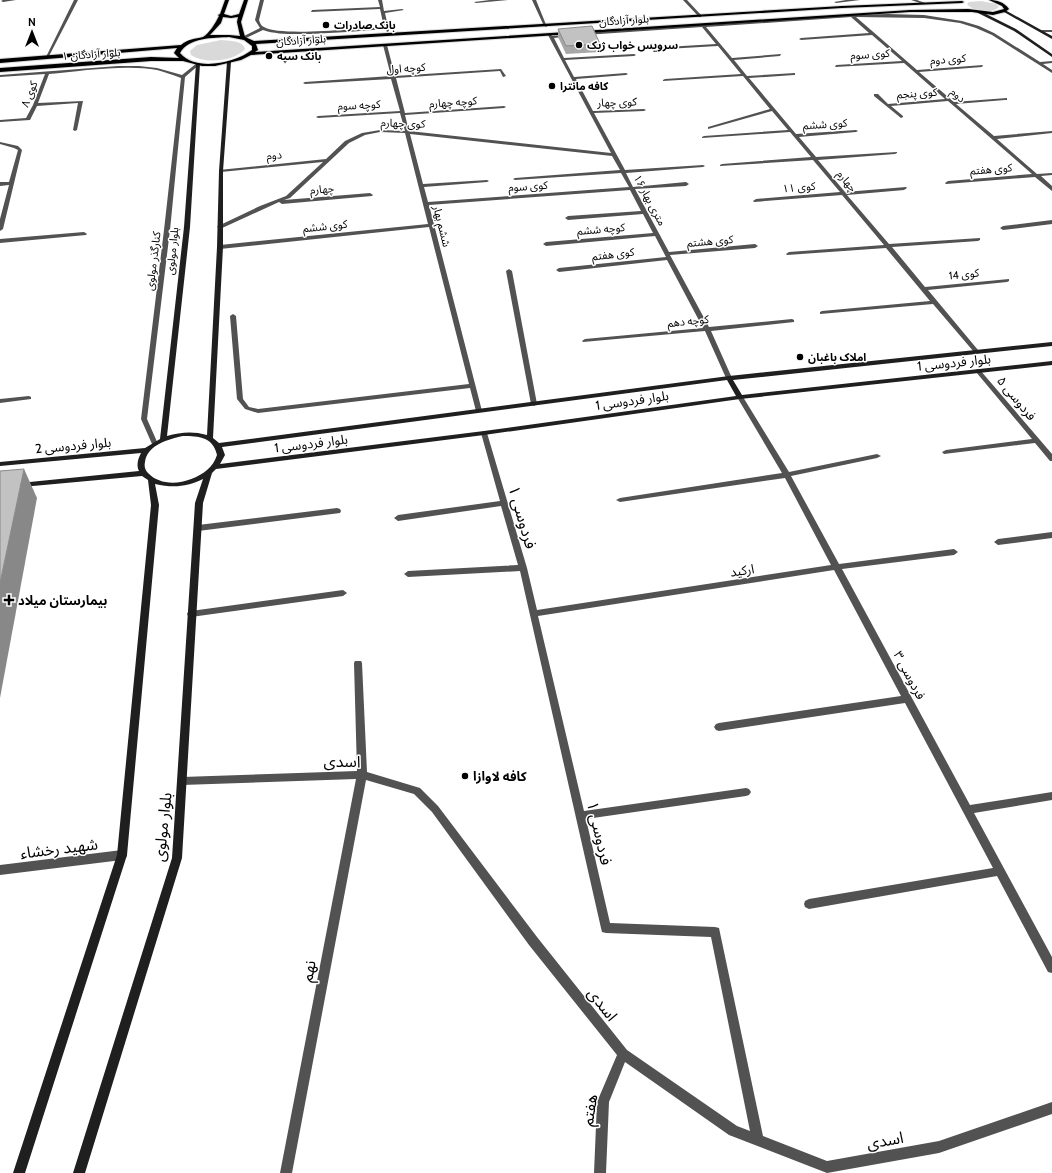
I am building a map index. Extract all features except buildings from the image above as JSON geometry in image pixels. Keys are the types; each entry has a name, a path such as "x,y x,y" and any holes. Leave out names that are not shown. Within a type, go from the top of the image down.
{"main road":[{"path":"205,38 218,22 227,0"},
{"path":"243,38 239,22 246,0"},
{"path":"991,0 1001,1 1006,7 1005,11 1052,38"},
{"path":"964,1 961,5 973,11"},
{"name":"بلوار آزادگان","path":"254,43 325,40 842,7 964,1"},
{"path":"904,4 913,9 910,11"},
{"name":"بلوار آزادگان","path":"229,62 252,54 385,45 550,36 910,11 973,11 997,13 1005,11"},
{"path":"979,12 1015,30 1052,56"},
{"path":"220,15 231,17 241,15"},
{"path":"1015,30 1015,27 1019,26 1035,28"},
{"name":"بلوار آزادگان ۱","path":"0,61 182,46 205,38 221,36 243,38 254,43"},
{"path":"325,40 322,46 326,49"},
{"path":"252,54 256,46 254,43"},
{"path":"182,46 177,54 183,60"},
{"path":"104,63 115,57 108,53"},
{"name":"بلوار آزادگان ۱","path":"0,70 151,59 183,60 198,64 229,62"},
{"path":"210,438 220,248 221,171 229,62"},
{"name":"بلوار مولوی","path":"163,440 187,227 198,64"},
{"name":"بلوار فردوسی 1","path":"218,445 729,378 1052,344"},
{"name":"بلوار فردوسی 1","path":"212,470 740,397 1052,363"},
{"path":"729,378 740,397"},
{"path":"0,487 147,476 159,482 179,484 195,480 212,470 221,455 218,445 210,438 202,435 183,434 155,444 148,450 141,462 147,476 155,505 122,855 19,1173"},
{"name":"بلوار فردوسی 2","path":"0,464 148,450"},
{"name":"بلوار مولوی","path":"79,1173 177,858 199,503 212,470"}],"street":[{"path":"3,1 14,0"},
{"path":"46,58 76,0"},
{"path":"262,0 257,20 262,29"},
{"path":"380,0 388,36"},
{"path":"476,2 506,0"},
{"path":"534,0 546,26"},
{"path":"685,0 700,16"},
{"path":"834,1 858,0"},
{"path":"913,0 923,3"},
{"path":"834,1 842,7"},
{"path":"312,11 402,10"},
{"path":"852,16 911,16 949,20 967,24 993,34 1052,72"},
{"name":"دوم","path":"852,16 1052,190"},
{"name":"چهارم","path":"703,26 976,351"},
{"path":"243,38 262,29 275,32 294,32 386,28"},
{"path":"1042,31 1052,30"},
{"path":"800,38 873,34"},
{"name":"۱۶ متری بهار","path":"550,36 707,329 729,378"},
{"name":"ششم بهار","path":"385,45 479,411"},
{"path":"649,49 719,45"},
{"path":"562,59 634,55"},
{"path":"730,59 780,55"},
{"path":"118,67 151,59"},
{"name":"کوی سوم","path":"836,66 905,62"},
{"path":"1039,63 1052,62"},
{"path":"0,76 118,67 157,69 182,77 198,64"},
{"name":"کوی دوم","path":"915,71 982,66"},
{"name":"کوچه اول","path":"305,83 501,70 504,76"},
{"name":"کوی ۸","path":"0,121 28,119 47,73"},
{"path":"572,78 626,74"},
{"path":"665,80 794,74"},
{"name":"کنارگذر مولوی","path":"155,444 144,420 167,230 182,77"},
{"path":"876,95 901,117"},
{"path":"950,101 1005,99"},
{"name":"کوی پنجم","path":"887,105 950,101"},
{"path":"35,105 81,102 75,130"},
{"name":"کوچه چهارم","path":"402,113 504,107"},
{"path":"710,128 773,109"},
{"name":"کوی چهار","path":"591,112 644,110"},
{"name":"کوچه سوم","path":"318,117 402,113"},
{"path":"704,137 791,130"},
{"name":"کوی چهارم","path":"220,227 262,207 288,197 346,142 364,134 380,131 407,132 614,155"},
{"name":"کوی ششم","path":"795,136 856,131"},
{"path":"992,138 1052,132"},
{"path":"0,143 16,147 20,150 0,229"},
{"path":"722,165 895,152"},
{"name":"دوم","path":"221,171 328,160"},
{"path":"515,179 703,166"},
{"path":"1035,175 1052,174"},
{"name":"کوی هفتم","path":"948,183 1035,175"},
{"path":"421,186 487,181"},
{"path":"0,184 12,183"},
{"name":"کوی سوم","path":"426,204 686,184"},
{"name":"کوی ۱۱","path":"756,201 904,188"},
{"name":"چهارم","path":"275,203 370,195"},
{"path":"568,218 645,212"},
{"path":"1003,228 1052,222"},
{"name":"کوی ششم","path":"220,248 431,225"},
{"path":"0,241 84,234"},
{"name":"کوچه ششم","path":"546,244 657,234"},
{"path":"789,254 978,239"},
{"name":"کوی هشتم","path":"668,256 755,246"},
{"name":"کوی هفتم","path":"560,270 668,256"},
{"path":"509,271 534,404"},
{"name":"کوی 14","path":"924,289 1007,280"},
{"path":"822,312 934,302"},
{"path":"234,316 240,399 247,408 258,411 472,386"},
{"name":"کوچه دهم","path":"586,341 792,321"},
{"name":"فردوسی ۵","path":"978,371 1052,460"},
{"name":"فردوسی ۳","path":"740,397 787,475 1052,968"},
{"path":"0,401 30,398"},
{"name":"فردوسی ۱","path":"484,433 503,504 523,568 606,928 716,932 758,1141"},
{"path":"946,452 1037,441"},
{"path":"620,500 787,475 877,456"},
{"path":"398,518 503,504"},
{"path":"198,528 337,511"},
{"path":"998,542 1052,535"},
{"name":"ارکید","path":"534,614 837,567 954,552"},
{"path":"408,574 523,568"},
{"path":"191,614 343,593"},
{"name":"نهم","path":"286,1173 362,775 358,663"},
{"path":"719,726 908,699"},
{"name":"اسدی","path":"182,781 362,775 417,791 435,809 533,941 623,1054 733,1131 758,1141 827,1166 939,1147 1052,1108"},
{"path":"580,816 746,792"},
{"path":"967,810 1052,796"},
{"name":"شهید رخشاء","path":"0,870 122,855"},
{"path":"809,904 1000,871"},
{"name":"هفتم","path":"600,1173 603,1102 623,1054"}],"shaded area":[{"path":"981,1 996,4 999,7 992,11 983,11 974,9 967,4 969,2"},
{"path":"221,40 239,42 245,49 234,57 219,60 203,60 191,55 190,51 197,45"}],"place":[{"name":"بانک صادرات","path":"326,25"},
{"name":"سرویس خواب ژیک","path":"579,45"},
{"name":"بانک سپه","path":"269,56"},
{"name":"کافه مانترا","path":"552,86"},
{"name":"املاک باغبان","path":"800,357"},
{"name":"بیمارستان میلاد","path":"9,600"},
{"name":"کافه لاوازا","path":"465,776"}]}
